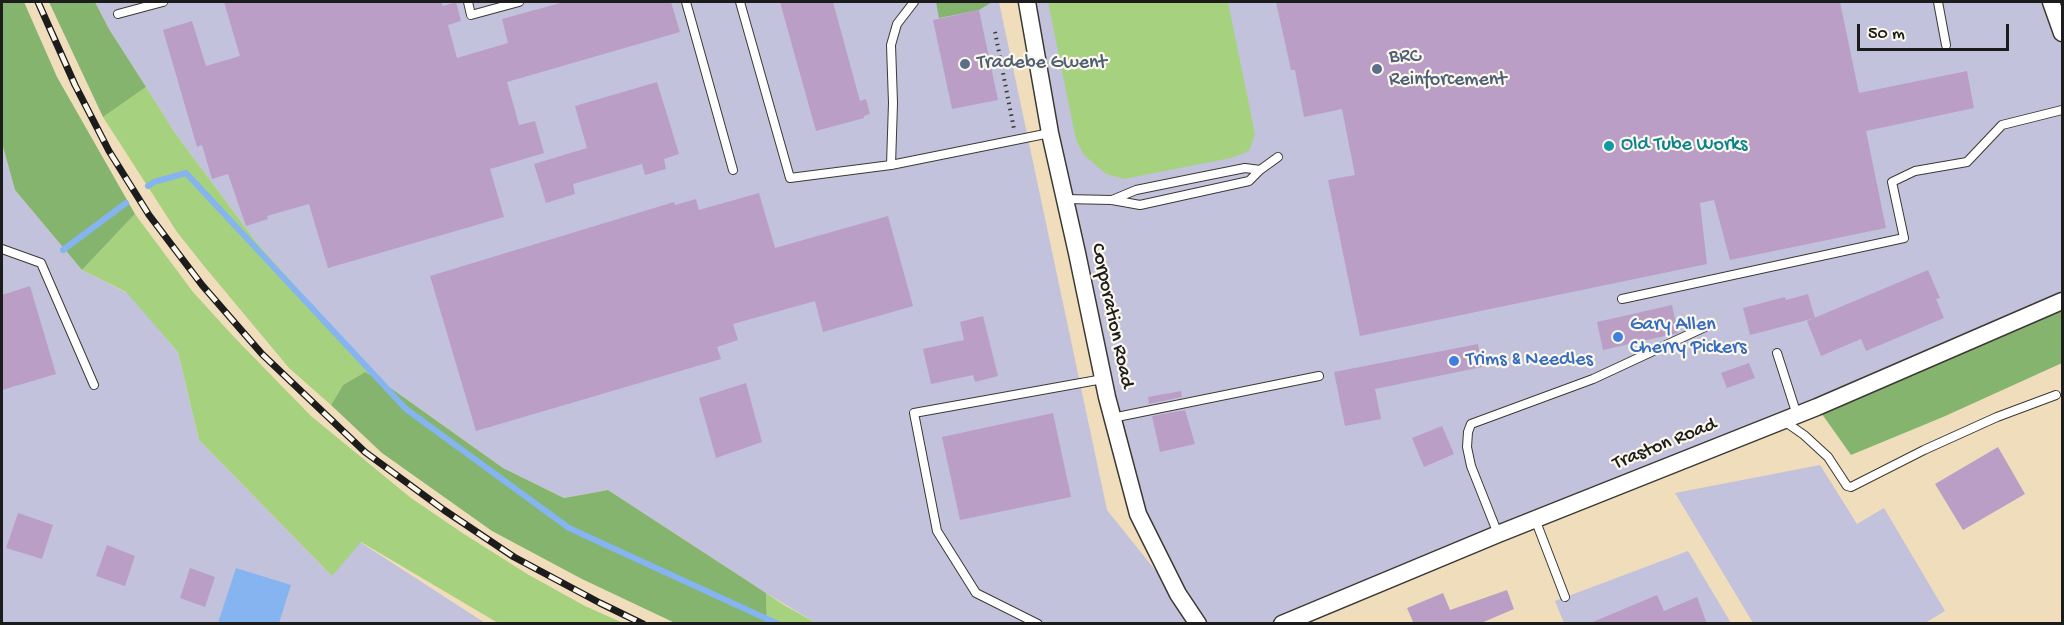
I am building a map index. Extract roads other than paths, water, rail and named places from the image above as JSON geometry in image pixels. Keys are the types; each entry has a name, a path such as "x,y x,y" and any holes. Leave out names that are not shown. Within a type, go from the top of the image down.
{"street":[{"name":"Corporation Road","path":"1027,2 1050,134 1103,379 1138,514 1178,594 1198,624"},
{"path":"2051,2 2062,33"},
{"name":"Traston Road","path":"1282,624 1498,534 1790,418 2062,301"}],"lane":[{"path":"118,14 163,2"},
{"path":"468,2 471,15 519,2"},
{"path":"686,2 733,170"},
{"path":"740,2 790,178 891,165 1050,134"},
{"path":"891,165 891,45 897,24 914,2"},
{"path":"1938,2 1946,45"},
{"path":"1622,298 1904,238 1892,182 1915,171 1967,162 2002,125 2062,110"},
{"path":"1064,199 1112,200 1140,205 1249,181 1278,157"},
{"path":"1112,200 1136,190 1195,178 1245,168 1260,170"},
{"path":"2,249 41,263 94,385"},
{"path":"1498,534 1471,466 1467,447 1471,424 1593,379 1706,327"},
{"path":"1777,353 1790,418 1804,435 1828,457 1847,486 1851,487 1923,450 1997,417 2056,395"},
{"path":"1112,418 1318,376"},
{"path":"1038,624 976,593 937,531 915,413 1103,379"},
{"path":"1535,519 1565,597"}],"water":[{"path":"236,568 291,585 279,623 218,623"}],"waterway":[{"path":"148,186 154,182 186,173 406,409 569,528 778,624"},
{"path":"63,250 126,203"}],"railway":[{"path":"38,2 75,85 109,151 149,215 202,285 262,354 365,452 444,510 514,557 643,624"}],"place":[{"name":"Tradebe Gwent","path":"965,64"},
{"name":"BRC Reinforcement","path":"1377,69"},
{"name":"Old Tube Works","path":"1609,146"},
{"name":"Gary Allen Cherry Pickers","path":"1618,337"},
{"name":"Trims & Needles","path":"1454,361"}]}
